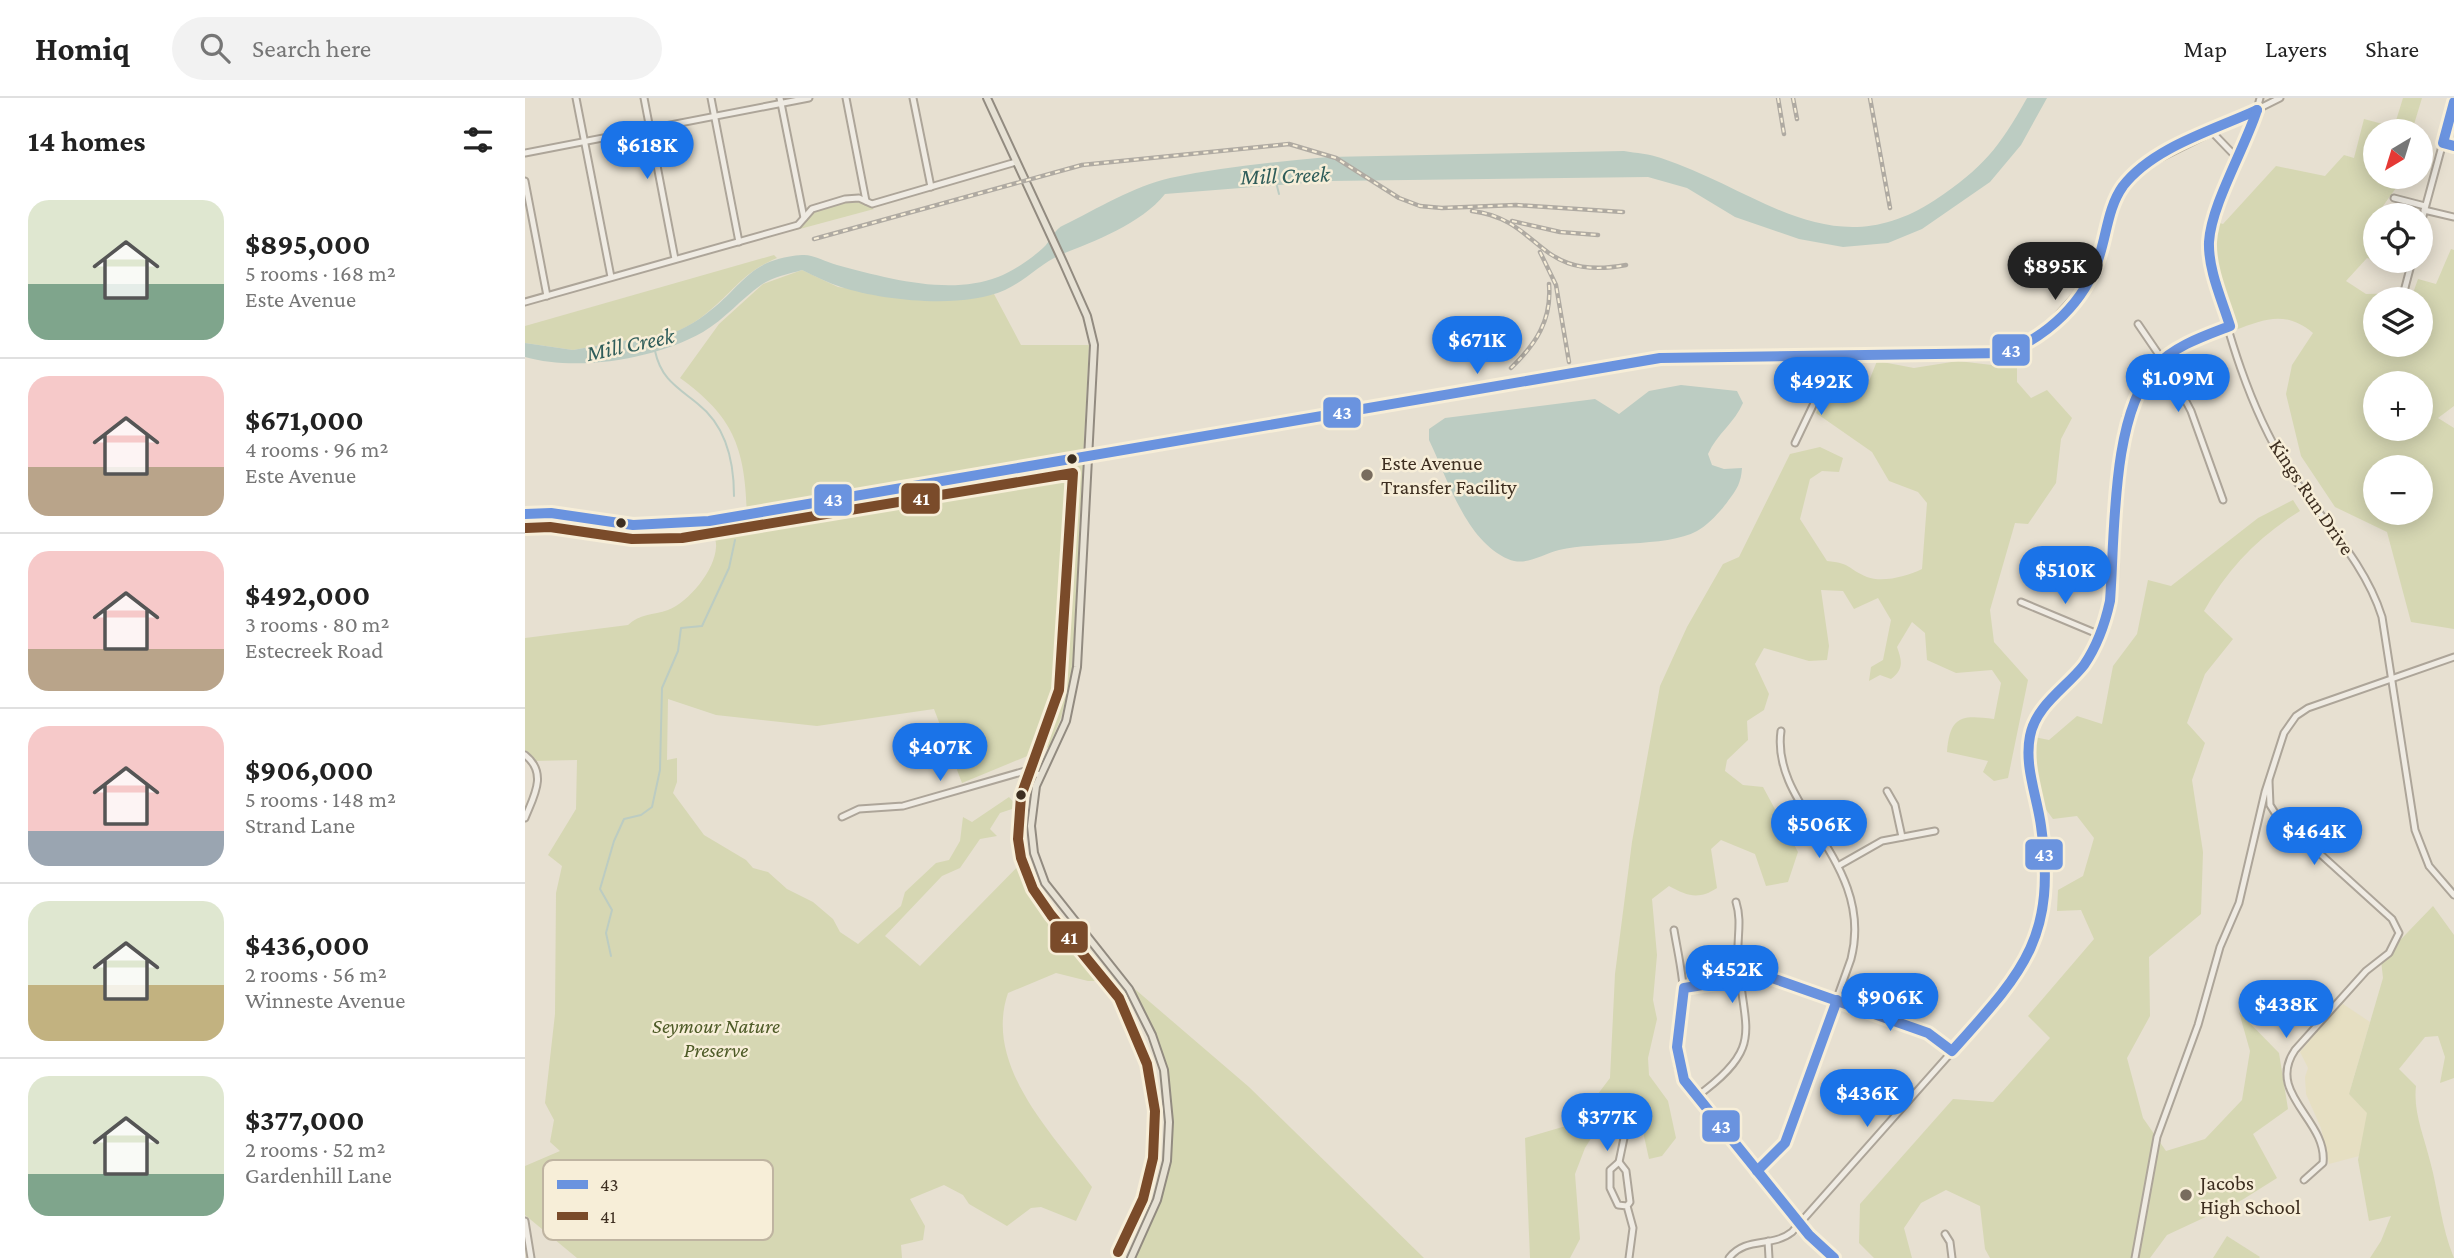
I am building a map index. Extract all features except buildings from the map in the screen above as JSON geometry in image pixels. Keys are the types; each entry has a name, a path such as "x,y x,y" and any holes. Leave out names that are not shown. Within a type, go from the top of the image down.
{"main road":[{"path":"987,98 1063,262 1087,318 1094,345 1073,692 1066,721 1040,775 1033,799 1031,826 1040,872 1056,900 1129,989 1152,1035 1164,1070 1169,1122 1165,1174 1131,1258"}],"street":[{"path":"576,98 611,277"},
{"path":"644,98 675,258"},
{"path":"711,98 739,242"},
{"path":"525,153 781,101 809,98"},
{"path":"846,98 866,202"},
{"path":"913,98 930,187"},
{"name":"Kings Run Drive","path":"2260,98 2239,160 2213,220 2209,242 2214,277 2265,428 2289,471 2353,557 2375,596 2382,617 2418,841 2436,876 2454,895"},
{"path":"525,514 551,513 633,526 697,522 1660,358 1986,355 2014,350 2032,341 2062,313 2089,281 2100,255 2111,207 2130,179 2154,161 2280,98"},
{"path":"781,101 804,219"},
{"path":"2426,203 2454,102"},
{"path":"2212,132 2239,160"},
{"path":"2443,143 2454,146"},
{"path":"525,302 798,225 812,209 845,199 856,198 872,204 1016,162"},
{"path":"525,181 547,296"},
{"path":"2393,198 2409,203"},
{"path":"2433,210 2454,217"},
{"path":"2137,324 2162,359 2191,411 2223,500"},
{"path":"1730,1258 1748,1243 1785,1238 1800,1224 2013,984 2038,939 2046,909 2048,882 2030,736 2040,712 2075,675 2100,635 2110,601 2123,427 2137,391 2162,359 2191,340 2230,326"},
{"path":"1795,443 1837,355"},
{"path":"2021,602 2100,635"},
{"path":"2135,1258 2157,1137 2198,1026 2220,947 2239,903 2268,781 2282,737 2296,716 2308,708 2454,657"},
{"path":"1757,1171 1785,1143 1851,959 1856,927 1851,894 1788,776 1781,754 1781,731"},
{"path":"525,755 536,767 538,776 525,818"},
{"path":"842,817 859,809 914,803 1025,771 1040,775"},
{"path":"2268,781 2271,789 2270,805 2275,813 2392,919 2399,933 2389,953 2350,989 2295,1049 2289,1062 2287,1075 2291,1093 2296,1105 2315,1125 2324,1149 2323,1163 2304,1180"},
{"path":"1887,791 1895,805 1902,837"},
{"path":"1838,866 1882,842 1935,831"},
{"path":"1696,1097 1726,1075 1743,1049 1747,1023 1737,953 1740,916 1736,902"},
{"path":"1674,930 1684,988 1676,1061 1680,1074 1800,1224 1834,1258"},
{"path":"1684,988 1741,979 1772,978 1928,1033 1952,1051"},
{"path":"1624,1138 1619,1162 1610,1170 1610,1188 1618,1205 1627,1206"},
{"path":"1619,1162 1626,1171 1630,1202 1627,1206 1633,1228 1629,1258"},
{"path":"525,1221 531,1258"},
{"path":"1945,1234 1950,1242 1952,1258"},
{"path":"1768,1241 1769,1258"}],"shaded area":[{"path":"2340,1002 2370,1022 2349,1094 2368,1113 2359,1156 2329,1164 2321,1128 2306,1094 2305,1077 2308,1068 2300,1052"}],"green space":[{"path":"2403,98 2422,98 2416,119 2396,119"},
{"path":"2363,123 2363,189 2395,189 2385,203 2363,203 2363,262 2346,281 2363,292 2363,357 2433,357 2433,287 2415,287 2418,279 2436,284 2451,249 2454,250 2454,406 2438,418 2454,428 2454,629 2411,622 2387,532 2372,525 2433,525 2433,455 2363,455 2363,520 2335,507 2301,456 2286,394 2292,365 2313,333 2293,321 2284,319 2265,320 2235,330 2221,290 2215,251 2217,222 2223,224 2276,166 2325,176 2344,155 2354,158"},
{"path":"854,198 874,209 796,230 809,211"},
{"path":"774,255 777,258 747,276 695,322 649,342 645,337 573,350 525,343 525,326"},
{"name":"Seymour Nature Preserve","path":"802,270 838,287 940,301 994,294 1021,345 1089,345 1072,673 1061,718 1049,747 962,783 934,709 817,726 716,715 668,699 667,760 677,758 677,782 673,793 704,835 746,860 753,868 768,872 787,889 813,902 833,919 840,932 858,944 901,906 905,892 936,863 949,860 960,841 963,817 972,822 1009,797 1018,807 1000,813 990,829 997,836 980,839 960,868 942,876 885,936 920,966 1028,856 1039,888 1122,989 1146,1042 1138,1047 1103,981 1088,981 1056,973 1008,993 1003,1020 1005,1047 1013,1072 1042,1122 1092,1187 1076,1221 1041,1207 1031,1208 1007,1226 969,1204 963,1195 944,1185 910,1199 925,1226 923,1240 901,1245 902,1258 577,1258 555,1240 773,1240 773,1160 543,1160 543,1230 525,1215 525,1166 560,1151 550,1142 554,1120 545,1103 555,1014 556,893 562,866 548,855 576,809 577,760 532,761 525,755 525,638 628,625 642,617 676,606 692,593 706,575 716,547 709,521 747,514 746,491 739,452 733,436 713,406 680,378 719,324 763,284"},
{"path":"1877,361 1914,368 1958,361 2017,368 2017,382 2031,398 2047,390 2072,418 2061,439 2056,483 2028,524 2015,523 1990,610 1994,642 2028,680 2008,778 1994,781 1983,772 1988,761 1947,752 1951,731 1960,720 1974,717 1994,719 2001,683 1992,670 1956,673 1927,660 1925,633 1912,622 1897,647 1901,661 1898,672 1891,679 1880,675 1869,681 1871,667 1883,660 1891,620 1878,598 1854,609 1843,591 1821,590 1829,646 1827,660 1809,661 1764,648 1755,664 1769,694 1764,710 1747,721 1748,740 1727,760 1725,771 1743,785 1763,787 1798,852 1788,882 1766,886 1755,854 1721,840 1711,849 1717,888 1711,892 1693,895 1669,886 1652,899 1657,955 1653,1000 1657,1019 1648,1058 1649,1075 1668,1101 1676,1138 1662,1156 1649,1159 1640,1118 1615,1100 1585,1148 1575,1174 1580,1239 1570,1258 1530,1258 1525,1138 1576,1123 1610,1078 1615,974 1632,842 1660,686 1687,627 1723,564 1739,557 1790,454 1820,447 1843,458 1839,472 1822,471 1810,479 1800,519 1827,561 1841,563 1873,579 1903,576 1922,569 1927,503 1918,492 1889,481 1872,452 1816,413 1833,378 1849,384 1854,391 1865,391"},
{"path":"2293,500 2300,511 2271,531 2246,554 2223,581 2204,611 2233,639 2205,674 2187,723 2205,743 2192,780 2203,852 2201,914 2149,957 2150,1016 2127,1058 2143,1118 2166,1151 2205,1139 2242,1100 2250,1051 2239,1012 2279,1053 2288,1109 2253,1134 2277,1178 2242,1200 2167,1235 2150,1258 1990,1258 1985,1249 1980,1206 1946,1190 1921,1203 1904,1228 1912,1258 1874,1258 1859,1243 1860,1204 1953,1099 1993,1102 2050,1038 2028,1016 2094,939 2081,910 2057,911 2058,890 2083,876 2094,838 2077,816 2053,819 2036,796 2030,736 2049,740 2077,716 2102,724 2113,666 2137,634 2148,580 2171,586 2258,518"},
{"path":"2433,906 2454,935 2454,1078 2440,1083 2445,1057 2438,1036 2425,1037 2399,1069 2416,1086 2418,1115 2454,1258 2370,1258 2381,1241 2391,1216 2369,1221 2358,1160 2367,1113 2349,1094 2383,978 2381,960"},
{"path":"1122,978 1249,1087 1424,1258 1131,1258 1162,1187 1169,1122 1158,1052"},
{"path":"2227,1236 2260,1257 2213,1258"}],"water":[{"name":"Mill Creek","path":"2027,98 2047,98 2021,145 1990,182 1922,229 1888,243 1843,247 1799,239 1735,217 1687,188 1648,177 1329,181 1165,194 1130,223 1060,255 1005,290 988,296 968,300 924,301 879,296 841,287 802,270 765,282 711,327 663,349 640,356 592,363 546,361 525,357 525,343 573,350 645,337 650,342 686,327 706,314 758,268 770,262 802,255 897,280 938,285 979,282 1016,268 1043,248 1061,227 1143,186 1209,171 1328,157 1624,151 1661,158 1796,217 1829,225 1863,227 1898,219 1935,200 1966,178 1989,156 2008,131"},
{"path":"1681,385 1737,391 1743,403 1708,454 1712,465 1724,469 1742,468 1736,489 1714,517 1697,531 1668,540 1575,547 1521,562 1508,559 1480,538 1469,523 1429,440 1429,429 1445,418 1595,399 1619,414 1649,391"}],"waterway":[{"name":"Mill Creek","path":"1277,186 1279,194"},
{"name":"Mill Creek","path":"655,351 666,376 708,413 722,434 730,457 734,496"},
{"path":"611,956 606,933 612,910 600,889 614,841 624,819 641,815 652,807 660,770 662,688 678,651 681,628 702,626 729,568 735,540"}],"railway":[{"path":"1778,98 1784,134"},
{"path":"1793,98 1797,119"},
{"path":"1870,98 1890,208"},
{"path":"814,239 1082,165 1289,144 1336,158 1399,198 1420,206 1442,208 1516,205 1623,212"},
{"path":"1472,211 1495,217 1513,226 1556,258 1574,265 1596,268 1626,265"},
{"path":"1512,221 1560,232 1598,235"},
{"path":"1540,252 1556,285 1569,362"},
{"path":"1511,368 1528,350 1545,320 1549,284"}],"transit line":[{"name":"43","path":"2454,102 2443,143 2454,146"},
{"name":"43","path":"525,514 551,513 633,525 709,521 1660,358 2005,353 2050,327 2074,303 2093,273 2118,194 2136,172 2167,150 2257,110"},
{"name":"43","path":"1834,1258 1809,1235 1684,1080 1677,1047 1684,988 1741,979 1772,978 1928,1033 1952,1051 2016,975 2039,926 2044,897 2045,865 2041,826 2029,758 2033,725 2045,706 2084,665 2106,618 2110,601 2115,511 2123,445 2130,415 2141,388 2155,367 2171,353 2230,326 2213,274 2209,242 2222,194 2257,110"},
{"name":"41","path":"526,528 550,527 632,539 682,538 1073,473 1059,690 1021,796 1018,839 1021,858 1033,889 1119,998 1147,1064 1155,1111 1153,1158 1143,1199 1118,1252"},
{"name":"43","path":"1757,1171 1785,1143 1837,1000"}],"place":[{"name":"Este Avenue Transfer Facility","path":"1367,475"},
{"name":"Jacobs High School","path":"2186,1195"}]}
